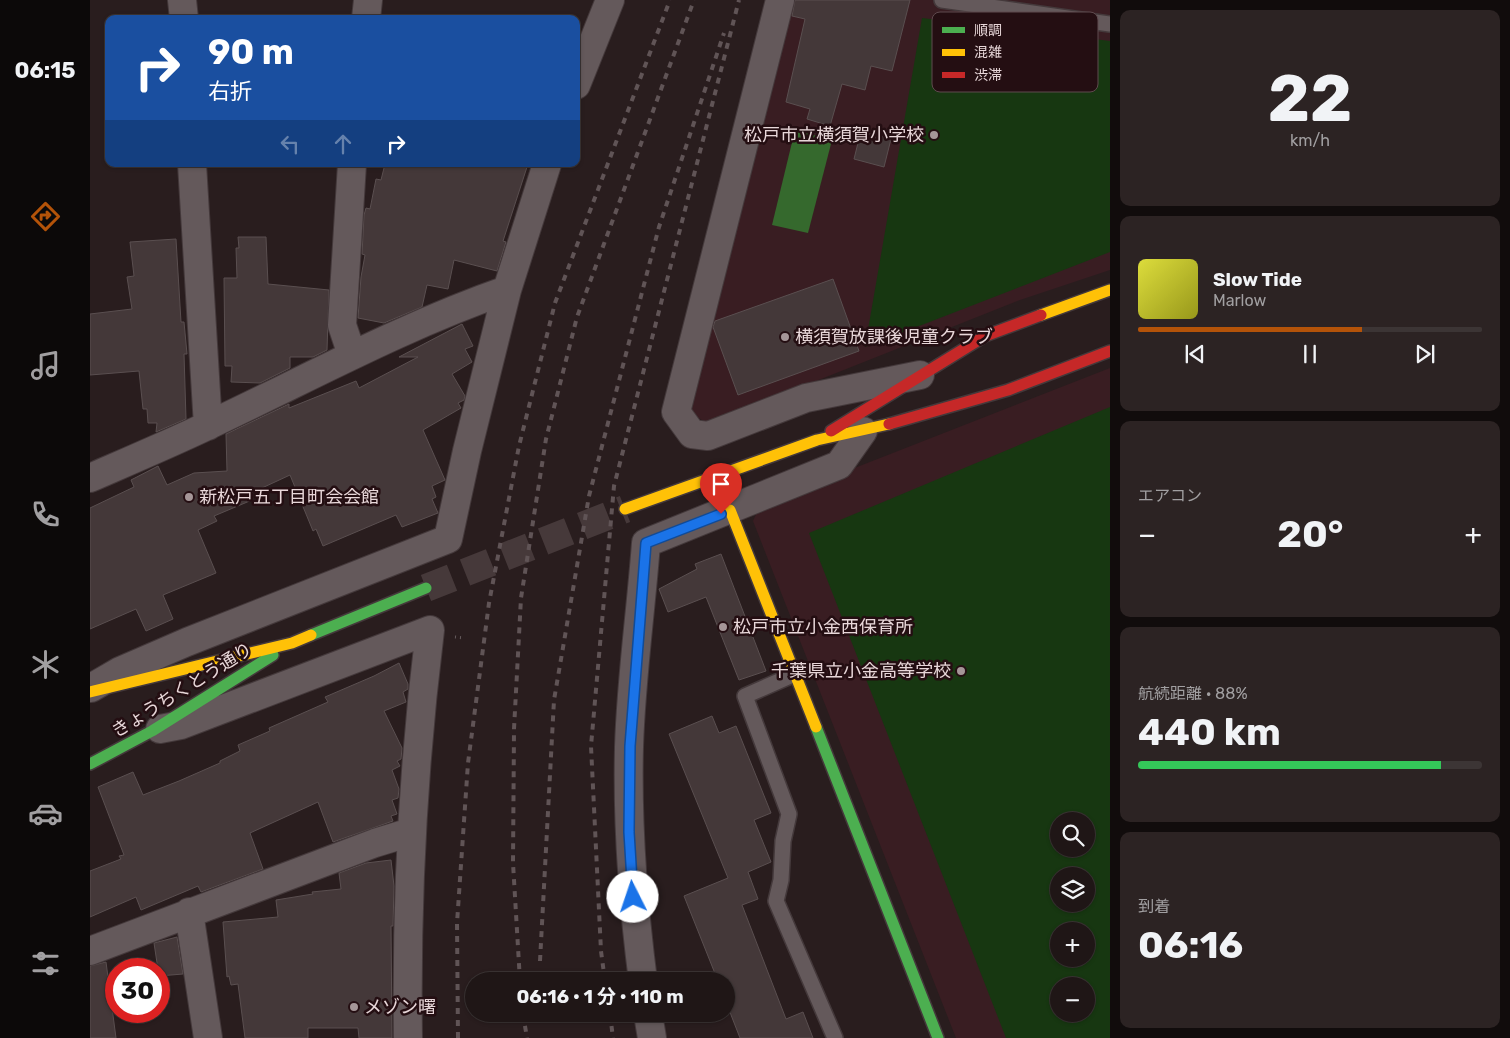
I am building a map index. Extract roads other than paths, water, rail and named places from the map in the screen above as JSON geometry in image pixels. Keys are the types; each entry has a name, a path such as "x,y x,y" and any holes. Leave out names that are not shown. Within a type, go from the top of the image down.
{"street":[{"path":"182,0 184,15"},
{"path":"366,15 368,0"},
{"path":"580,75 610,0"},
{"path":"780,0 676,412 692,434 708,436 806,398 920,375"},
{"path":"192,167 208,426"},
{"path":"352,167 342,325 352,355"},
{"path":"90,690 120,671 448,539 466,451 507,290 546,167"},
{"path":"90,478 208,426 352,355 455,308 507,290"},
{"path":"817,440 985,336 1110,290"},
{"path":"625,509 817,440 863,431 1008,390 1110,351"},
{"path":"642,972 634,913 629,822 630,746 646,543 839,465 863,431"},
{"path":"730,510 938,1038"},
{"path":"90,690 292,643 426,588"},
{"path":"152,731 181,725 430,630 411,832 406,945 408,1038"},
{"name":"きょうちくとう通り","path":"90,764 152,731 292,643"},
{"path":"90,951 375,843 411,832"},
{"path":"189,912 208,1038"},
{"path":"649,1022 652,1038"}],"lane":[{"path":"942,0 1026,12"},
{"path":"795,674 745,696 790,814 783,841 781,880 776,902 835,1038"}],"tunnel":[{"path":"426,588 625,509"}],"railway":[{"path":"458,1038 457,923 468,763 489,603 519,446 555,303 670,0"},
{"path":"519,972 513,863 514,729 521,598 546,439 577,317 694,0"},
{"path":"604,972 601,951 591,746 614,486 739,0"},
{"path":"540,961 554,700 589,496 659,227 724,33"},
{"path":"524,1022 527,1038"},
{"path":"611,1022 613,1038"}],"place":[{"name":"松戸市立横須賀小学校","path":"934,135"},
{"name":"横須賀放課後児童クラブ","path":"785,337"},
{"name":"新松戸五丁目町会会館","path":"189,497"},
{"name":"松戸市立小金西保育所","path":"723,627"},
{"name":"千葉県立小金高等学校","path":"961,671"},
{"name":"メゾン曙","path":"354,1007"}]}
